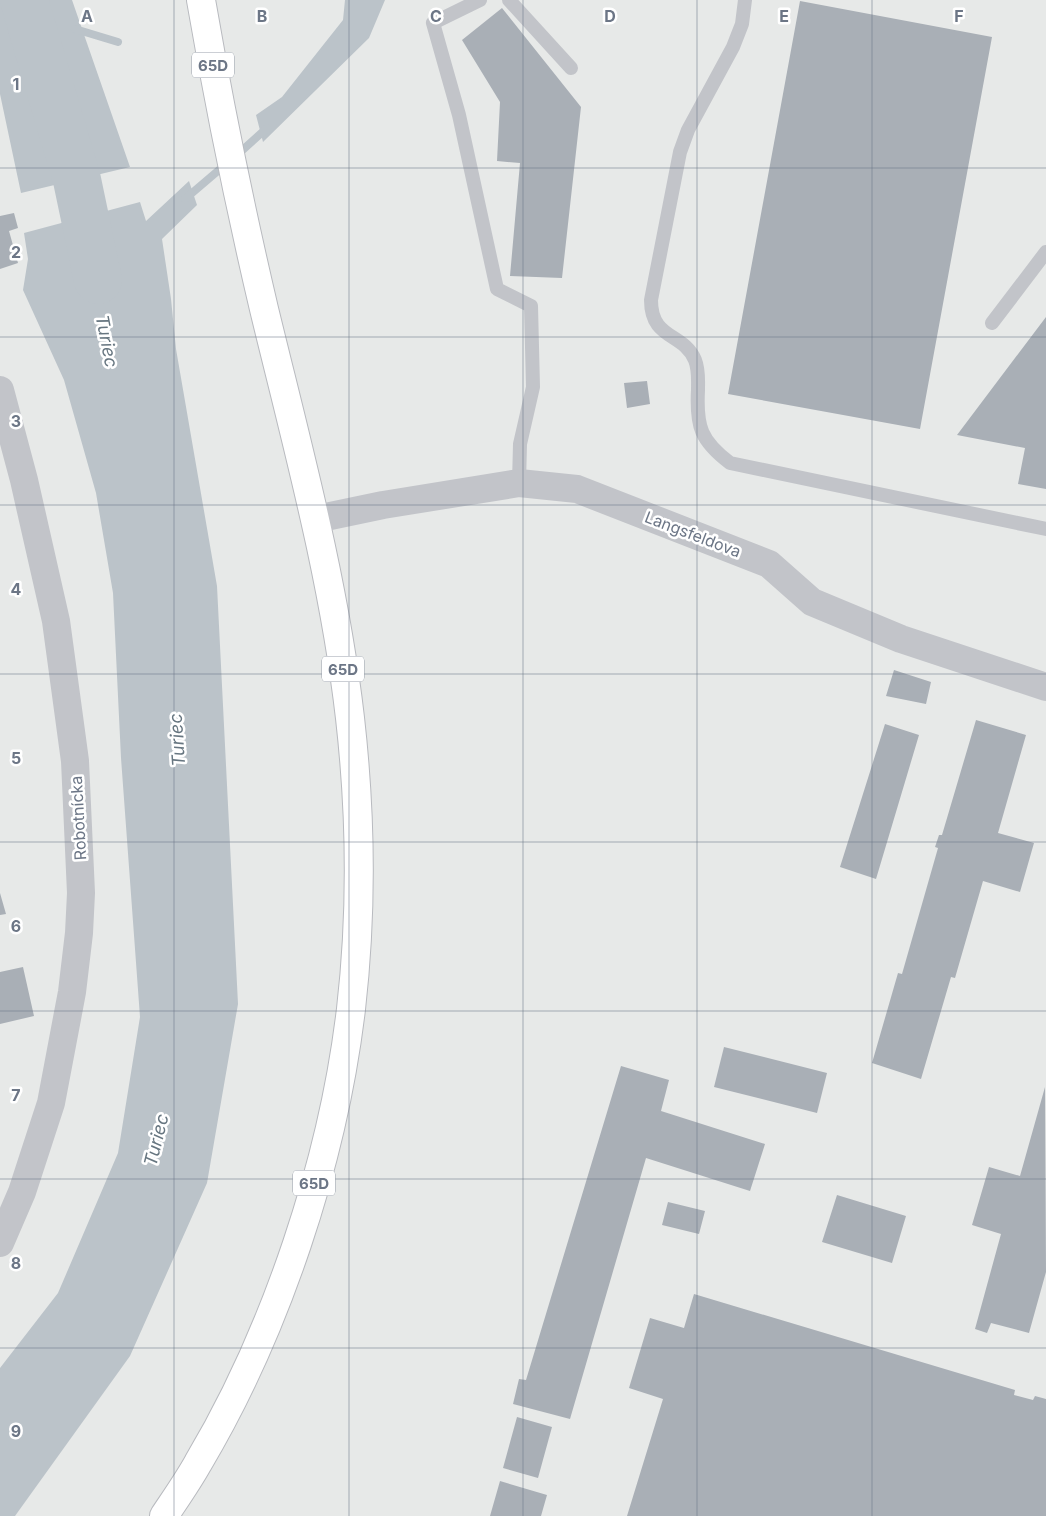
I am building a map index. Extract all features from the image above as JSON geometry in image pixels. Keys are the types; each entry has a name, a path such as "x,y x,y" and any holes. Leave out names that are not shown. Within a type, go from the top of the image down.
{"main road":[{"name":"65D","path":"164,1516 199,1462 234,1396 264,1331 302,1229 330,1127 350,1012 359,886 350,718 340,652 316,519 263,304 225,131 201,0"}],"street":[{"name":"Robotnícka","path":"0,390 24,480 56,621 75,761 81,893 79,933 72,992 51,1104 22,1192 0,1243"},
{"name":"Langsfeldova","path":"316,519 383,505 519,483 577,489 769,564 812,602 901,639 1046,687"}],"lane":[{"path":"480,0 433,23 459,115 497,289 531,306 533,387 520,444 519,483"},
{"path":"509,0 571,68"},
{"path":"745,0 742,24 733,47 688,130 680,152 651,300 651,312 655,322 694,357 697,367 697,409 702,433 713,450 730,463 1046,529"},
{"path":"992,323 1046,252"}],"shaded area":[{"path":"0,0 1046,0 1046,1516 0,1516"}],"water":[{"path":"0,0 72,0 130,167 21,193 0,94"},
{"path":"345,0 385,0 369,38 263,142 256,115 282,97 343,20"},
{"path":"189,181 197,205 162,239 176,349 217,586 238,1004 207,1183 130,1356 15,1516 0,1516 0,1368 58,1293 118,1153 140,1017 121,758 113,593 96,493 64,380 23,290 28,259 24,233 140,202 146,221"}],"building":[{"path":"800,1 992,37 920,429 728,394"},
{"path":"502,8 581,107 562,278 510,276 520,163 497,161 500,102 462,40"},
{"path":"14,213 18,228 9,231 18,263 0,269 0,216"},
{"path":"1046,317 1046,489 1018,484 1025,448 957,435"},
{"path":"647,381 650,404 627,408 624,383"},
{"path":"894,670 931,682 926,704 886,696"},
{"path":"976,720 1026,735 998,833 1034,843 1020,892 983,881 955,978 951,977 921,1079 872,1063 898,973 902,974 938,848 935,847 939,835 942,835"},
{"path":"885,724 919,735 876,879 840,867"},
{"path":"0,893 6,914 0,915"},
{"path":"23,967 34,1016 0,1024 0,972"},
{"path":"724,1047 827,1073 817,1113 714,1087"},
{"path":"621,1066 669,1080 661,1111 765,1144 750,1191 646,1158 570,1419 513,1404 519,1379 526,1380"},
{"path":"1045,1087 1046,1272 1029,1333 991,1323 987,1333 975,1329 1001,1234 972,1225 989,1167 1020,1176"},
{"path":"837,1195 906,1216 892,1263 822,1242"},
{"path":"668,1202 705,1211 699,1234 662,1225"},
{"path":"694,1294 1015,1390 1014,1395 1033,1400 1035,1396 1046,1399 1046,1516 627,1516 663,1399 629,1388 650,1318 684,1328"},
{"path":"517,1417 552,1427 538,1478 503,1468"},
{"path":"500,1481 547,1495 541,1516 490,1516"}],"waterway":[{"name":"Turiec","path":"24,0 77,180 98,280"},
{"path":"75,29 118,42"},
{"path":"237,155 267,128"},
{"path":"185,199 226,164"}]}
